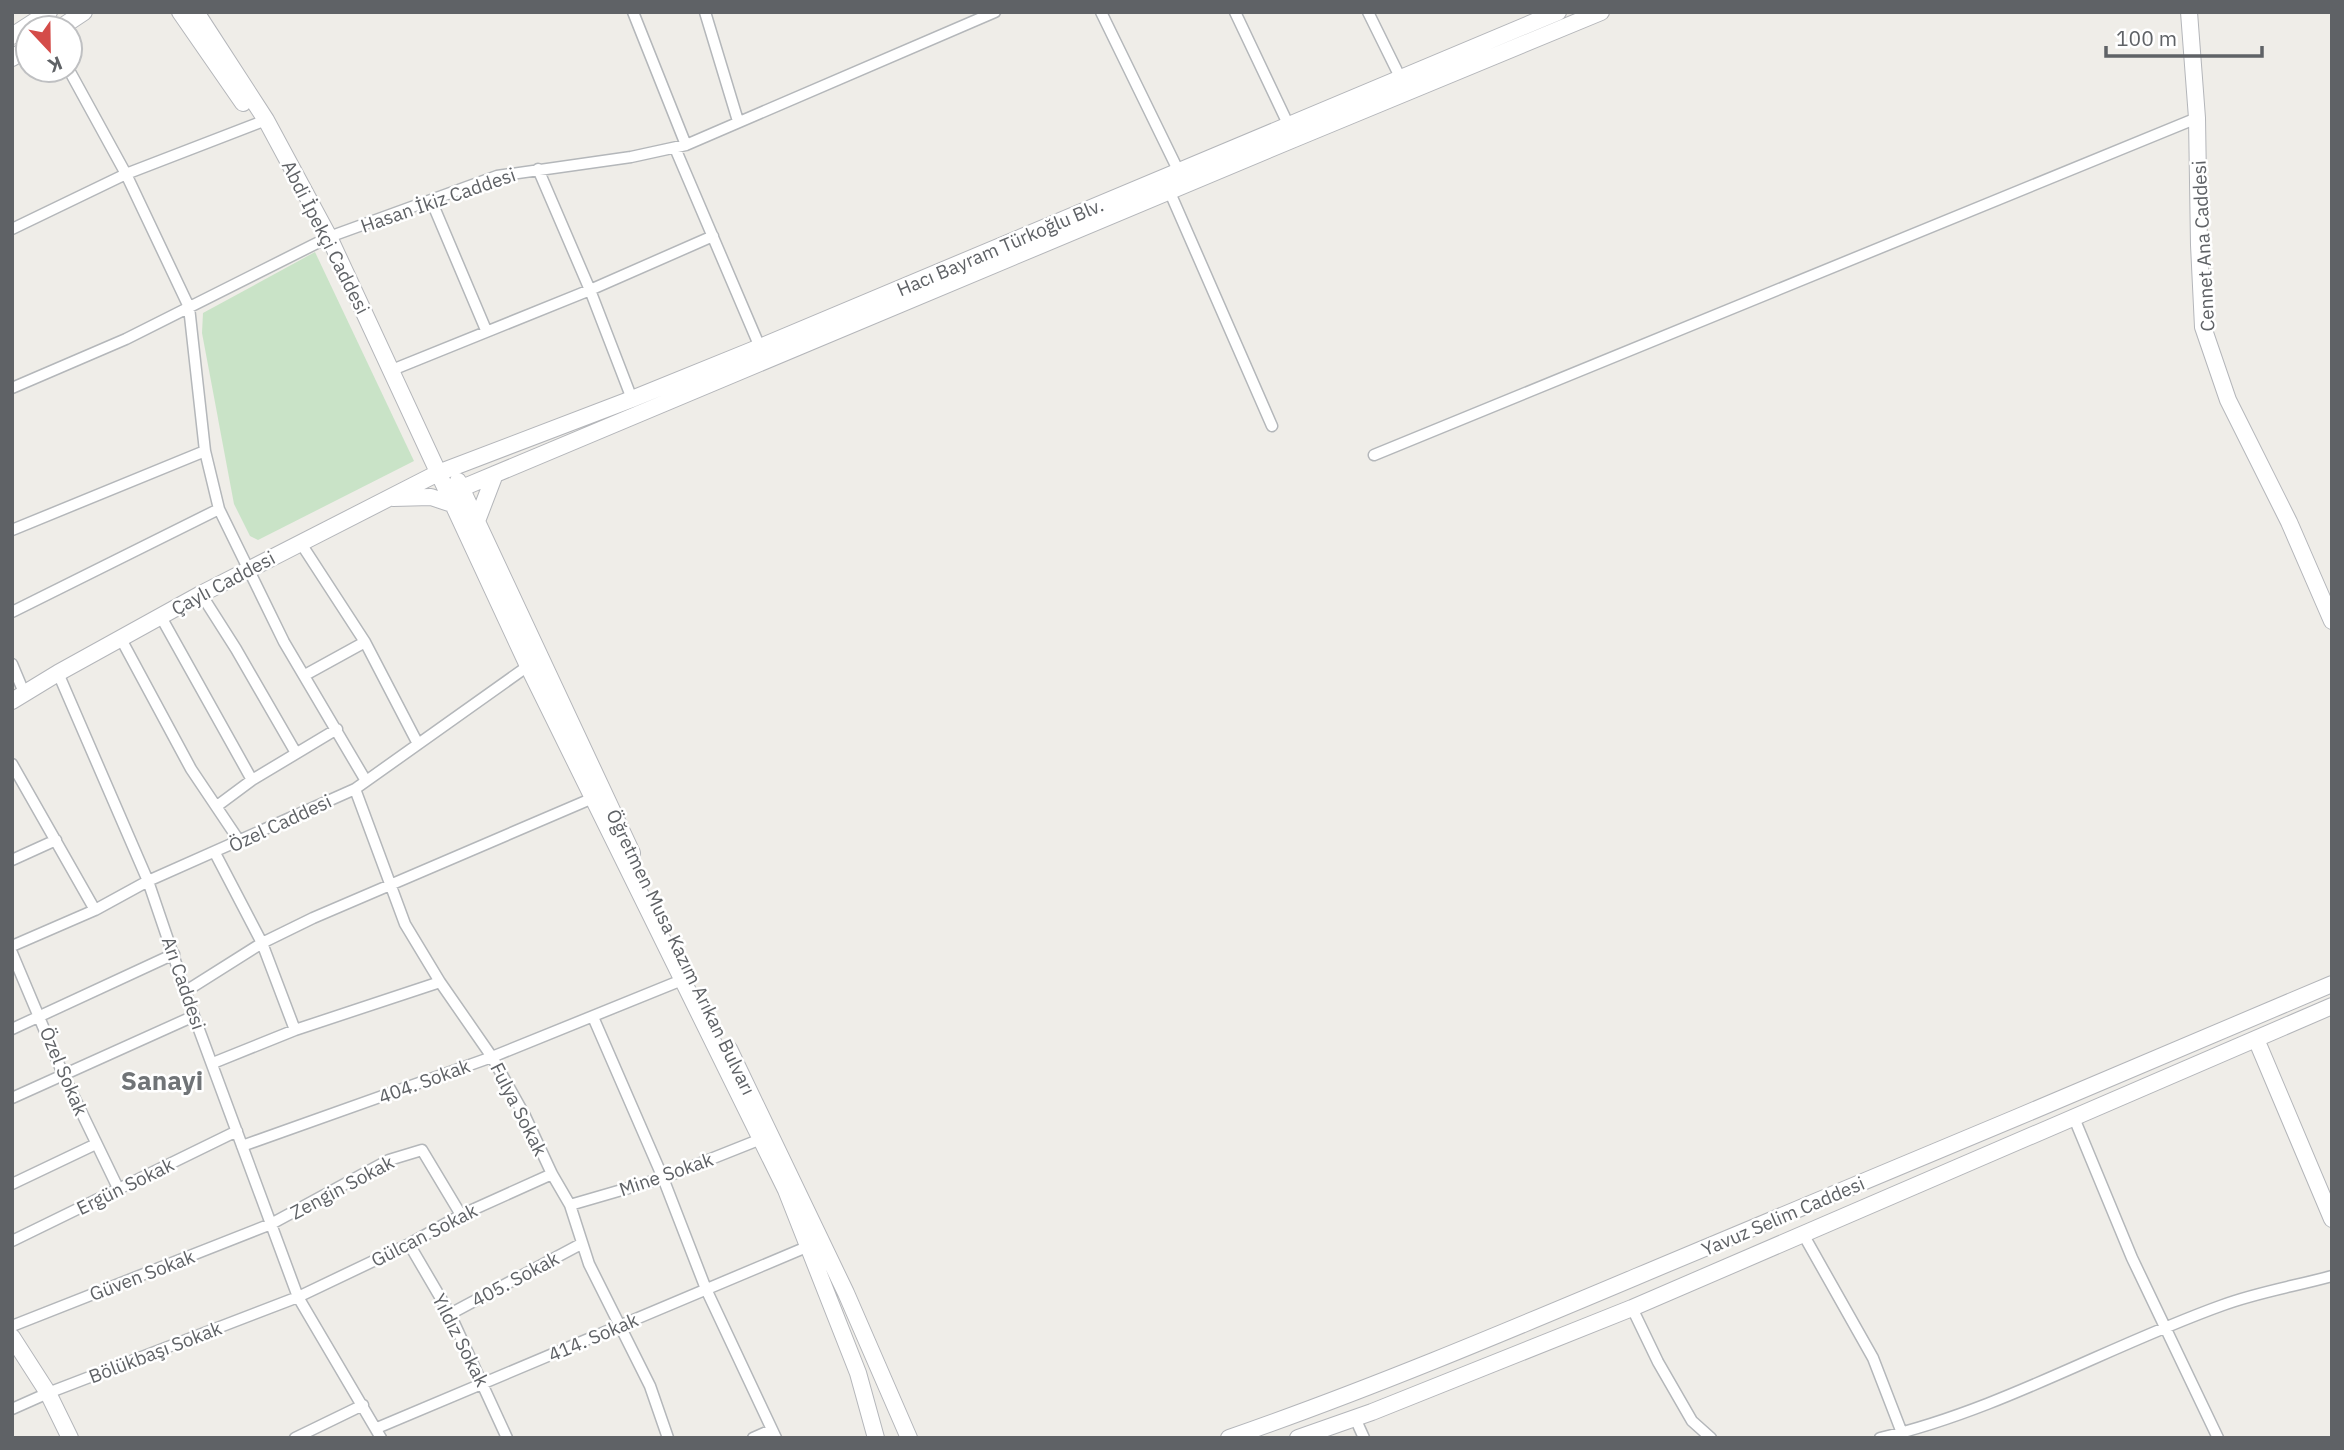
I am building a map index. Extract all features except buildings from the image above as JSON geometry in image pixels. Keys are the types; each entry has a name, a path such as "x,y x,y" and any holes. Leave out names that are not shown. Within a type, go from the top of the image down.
{"street":[{"path":"12,36 49,12"},
{"path":"12,229 125,174 261,121 180,12"},
{"name":"Abdi İpekçi Caddesi","path":"195,12 329,237 392,370 445,470"},
{"path":"633,12 713,236 763,354"},
{"path":"705,12 738,121"},
{"name":"Hasan İkiz Caddesi","path":"12,388 126,339 329,237 497,176 631,158 680,146 995,12"},
{"path":"1101,12 1272,426"},
{"path":"1368,12 1401,79"},
{"name":"Hacı Bayram Türkoğlu Blv.","path":"1170,181 1289,126 1558,12"},
{"name":"Hacı Bayram Türkoğlu Blv.","path":"461,488 763,354 1170,181 1601,12"},
{"name":"Cennet Ana Caddesi","path":"2189,12 2197,118 2203,327 2228,400 2289,522 2332,621"},
{"path":"1238,13 1289,126"},
{"path":"77,84 125,174 189,307 205,451 219,509 284,642 366,781"},
{"path":"1374,455 2197,118"},
{"path":"538,169 590,290 632,399"},
{"path":"431,200 486,330"},
{"path":"392,370 590,290 713,236"},
{"name":"Hacı Bayram Türkoğlu Blv.","path":"445,470 632,399 763,354"},
{"path":"12,530 205,451"},
{"name":"Öğretmen Musa Kazım Arıkan Bulvarı","path":"445,470 461,488 477,521 593,798 682,980 846,1293 909,1438"},
{"name":"Öğretmen Musa Kazım Arıkan Bulvarı","path":"445,470 452,504 629,846 766,1136 858,1373 876,1438"},
{"name":"Çaylı Caddesi","path":"19,698 58,673 201,594 445,470"},
{"path":"477,521 495,474"},
{"path":"384,499 431,497 452,504"},
{"path":"12,612 219,509"},
{"path":"300,542 365,642 418,744"},
{"path":"201,594 296,753"},
{"path":"160,617 251,779"},
{"path":"121,639 191,769 240,842"},
{"path":"305,675 365,642"},
{"name":"Özel Caddesi","path":"12,946 95,910 148,881 355,789 534,662"},
{"path":"12,664 19,698"},
{"name":"Arı Caddesi","path":"58,673 148,881 194,1016 298,1297 379,1433"},
{"path":"217,806 251,779 337,729"},
{"path":"12,764 95,910"},
{"path":"12,788 24,783"},
{"name":"Fulya Sokak","path":"355,789 405,925 440,982 492,1057 570,1205 589,1264 650,1386 668,1438"},
{"path":"186,990 262,943 313,918 391,887 593,798"},
{"path":"12,860 56,839"},
{"path":"215,853 262,943 295,1030"},
{"name":"Özel Sokak","path":"12,953 63,1074 118,1188"},
{"path":"12,1029 174,954"},
{"name":"404. Sokak","path":"243,1146 492,1057 682,980"},
{"path":"213,1063 295,1030 440,982"},
{"name":"Yavuz Selim Caddesi","path":"1229,1438 1329,1403 1620,1284 2332,984"},
{"name":"Yavuz Selim Caddesi","path":"1298,1438 1356,1418 1632,1308 2332,1006"},
{"path":"12,1098 194,1016"},
{"path":"593,1017 663,1178 706,1289 774,1434 752,1438"},
{"path":"2256,1039 2332,1219"},
{"path":"2074,1118 2132,1258 2218,1438"},
{"name":"Ergün Sokak","path":"12,1241 237,1131"},
{"name":"Mine Sokak","path":"570,1205 663,1178 766,1136"},
{"path":"12,1184 96,1144"},
{"name":"Zengin Sokak","path":"271,1224 389,1160 422,1150 461,1215"},
{"name":"Gülcan Sokak","path":"298,1297 409,1244 461,1215 552,1174"},
{"name":"Güven Sokak","path":"12,1326 271,1224"},
{"path":"1803,1234 1872,1357 1902,1433"},
{"name":"Yıldız Sokak","path":"409,1244 450,1314 507,1438"},
{"name":"405. Sokak","path":"450,1314 581,1244"},
{"name":"414. Sokak","path":"379,1433 483,1383 809,1245"},
{"path":"1880,1438 1902,1433 1999,1399 2224,1304 2332,1276"},
{"path":"1620,1284 1658,1362 1692,1421 1711,1438"},
{"name":"Bölükbaşı Sokak","path":"12,1409 298,1297"},
{"path":"12,1337 48,1393 70,1438"},
{"path":"295,1438 363,1405"},
{"path":"1356,1418 1364,1438"}],"green space":[{"path":"315,252 414,461 258,540 250,536 234,504 202,333 203,313"}],"district":[{"name":"Sanayi","path":"162,1081"}]}
